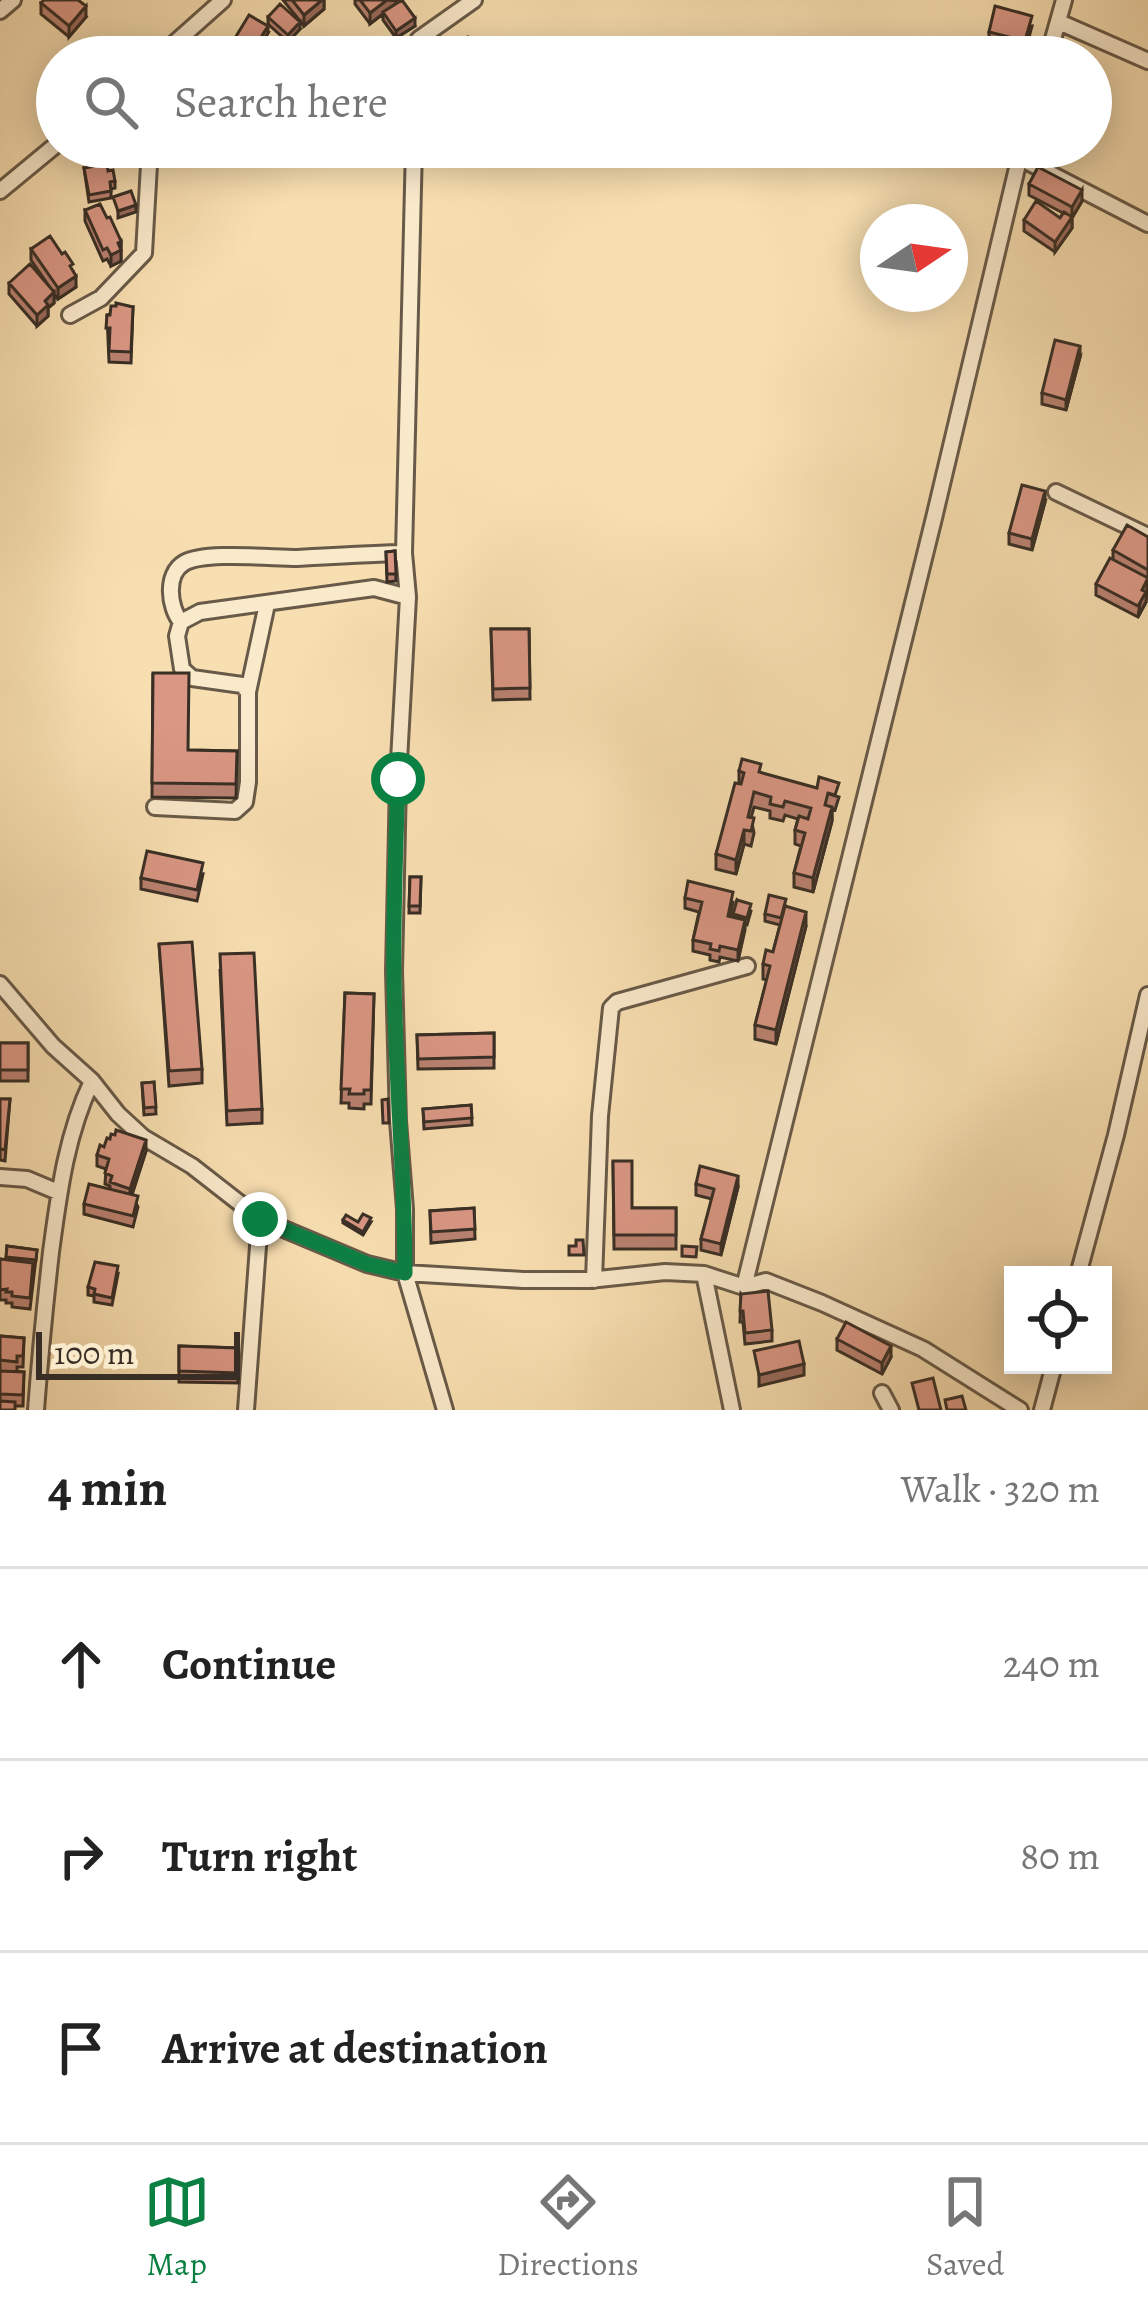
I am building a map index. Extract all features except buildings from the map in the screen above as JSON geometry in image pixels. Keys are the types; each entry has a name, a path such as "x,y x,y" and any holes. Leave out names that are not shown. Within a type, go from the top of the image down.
{"street":[{"path":"0,11 13,0"},
{"path":"183,36 223,0"},
{"path":"423,36 474,0"},
{"path":"1055,36 1064,0"},
{"path":"1059,22 1091,36"},
{"path":"1112,45 1148,61"},
{"path":"0,191 36,161"},
{"path":"70,315 100,298 145,253 149,168"},
{"path":"413,168 404,553 408,597 394,971 405,1273 445,1410"},
{"path":"744,1286 1016,168"},
{"path":"1048,168 1148,224"},
{"path":"1056,491 1148,536"},
{"path":"181,622 173,612 171,592 175,573 184,563 211,556 404,553"},
{"path":"248,692 242,685 193,678 182,669 177,636 181,622 200,612 374,588 408,597"},
{"path":"155,807 235,811 245,802 248,692 267,604"},
{"path":"594,1280 600,1116 611,1008 617,1002 747,966"},
{"path":"0,984 53,1046 143,1137 192,1166 260,1219 367,1264 405,1273 523,1280 594,1280 665,1272 704,1274 744,1286 766,1280 923,1349 1020,1410"},
{"path":"1080,1266 1148,995"},
{"path":"36,1410 58,1192 77,1113 92,1081"},
{"path":"0,1177 27,1179 58,1192"},
{"path":"246,1410 260,1219"},
{"path":"704,1274 732,1410"},
{"path":"20,1339 41,1342"},
{"path":"1042,1410 1052,1374"},
{"path":"882,1393 890,1410"}],"route":[{"path":"260,1219 367,1264 405,1273 394,971 398,779"}]}
